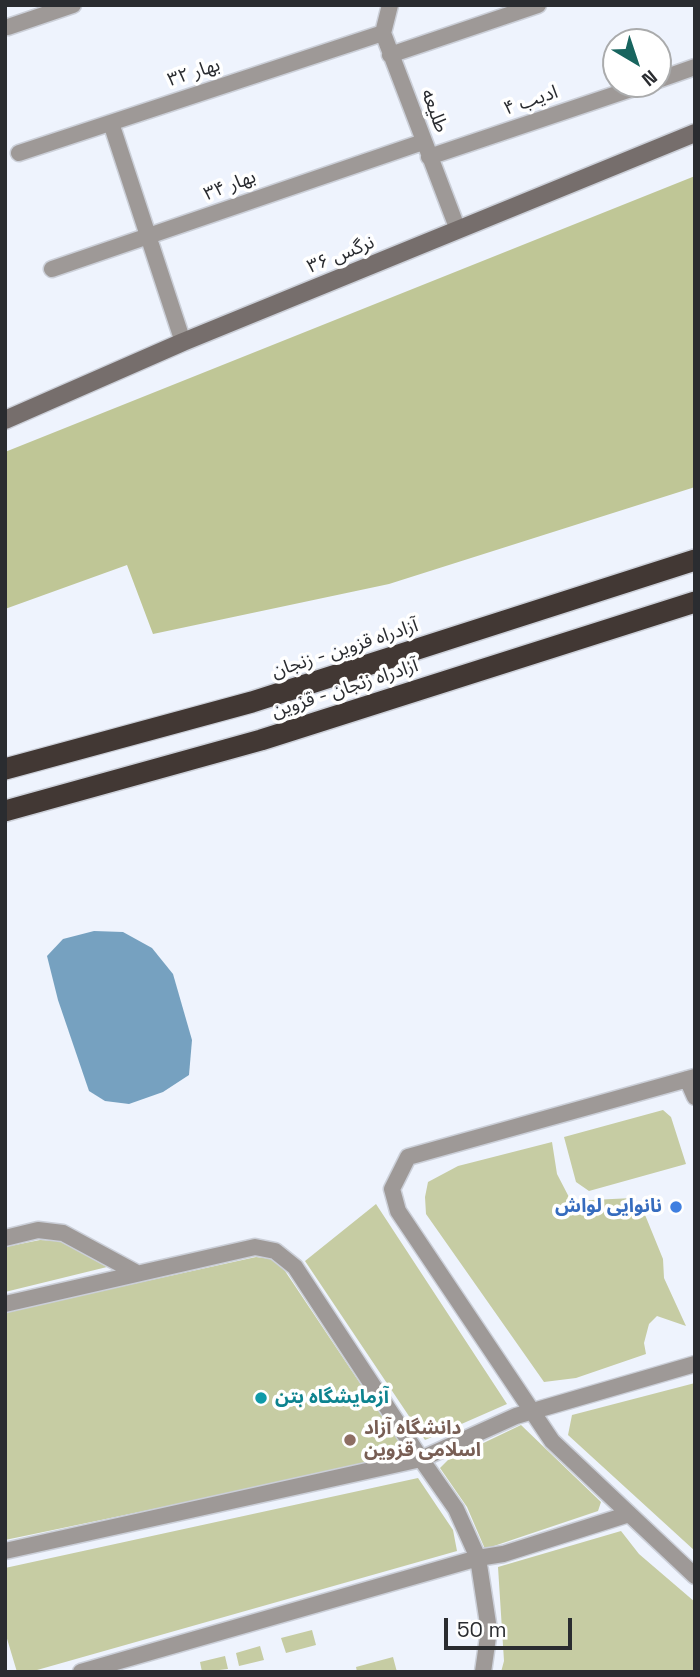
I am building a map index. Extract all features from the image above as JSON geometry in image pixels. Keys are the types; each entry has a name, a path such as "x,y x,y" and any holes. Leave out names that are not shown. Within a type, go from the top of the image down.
{"highway":[{"name":"آزادراه قزوین - زنجان","path":"5,769 252,702 695,560"},
{"name":"آزادراه زنجان - قزوین","path":"5,811 261,740 695,602"}],"street":[{"path":"8,27 73,5"},
{"path":"383,33 390,5"},
{"path":"390,55 538,5"},
{"name":"طلیعه","path":"383,33 457,230"},
{"name":"بهار ۳۲","path":"19,153 383,33"},
{"path":"672,75 695,68"},
{"name":"ادیب ۴","path":"426,150 602,97"},
{"path":"111,123 183,342"},
{"name":"نرگس ۳۶","path":"5,420 183,342 695,133"},
{"name":"بهار ۳۴","path":"52,269 291,185 426,150"},
{"path":"695,1097 691,1078 408,1157 392,1189 398,1210 552,1441 695,1576"},
{"path":"5,1238 37,1230 63,1233 138,1273"},
{"path":"5,1304 255,1247 275,1251 295,1267 456,1509 478,1558 489,1630 484,1672"},
{"path":"5,1550 421,1459 531,1411 695,1364"},
{"path":"81,1672 478,1558 503,1554 629,1514"}],"green space":[{"path":"695,176 695,487 389,584 153,634 127,565 5,609 5,452"},
{"path":"663,1110 671,1117 686,1164 589,1191 576,1182 564,1137"},
{"path":"552,1142 557,1174 571,1201 633,1198 641,1205 663,1259 664,1278 686,1326 657,1316 649,1324 644,1343 646,1354 576,1378 544,1382 426,1214 425,1197 428,1182 458,1166"},
{"path":"376,1204 507,1404 425,1440 305,1261"},
{"path":"40,1240 60,1241 107,1267 5,1292 5,1247"},
{"path":"256,1257 272,1259 285,1271 398,1440 397,1454 384,1461 5,1540 5,1312"},
{"path":"695,1383 695,1551 568,1435 572,1415"},
{"path":"521,1425 601,1502 598,1511 485,1549 467,1507 440,1468 448,1460"},
{"path":"418,1478 453,1530 457,1551 30,1672 17,1672 5,1632 5,1568"},
{"path":"621,1531 639,1554 695,1602 695,1672 501,1672 504,1661 498,1567"},
{"path":"312,1630 316,1645 286,1653 281,1638"},
{"path":"260,1646 264,1660 239,1666 236,1653"},
{"path":"225,1656 228,1669 202,1672 200,1662"},
{"path":"393,1657 397,1672 357,1672 356,1667"}],"water":[{"path":"94,931 123,932 152,948 173,974 192,1040 189,1075 163,1092 129,1104 105,1101 89,1091 58,1000 47,956 63,939"}],"place":[{"name":"نانوایی لواش","path":"676,1207"},
{"name":"آزمایشگاه بتن","path":"261,1398"},
{"name":"دانشگاه آزاد اسلامی قزوین","path":"350,1440"}]}
